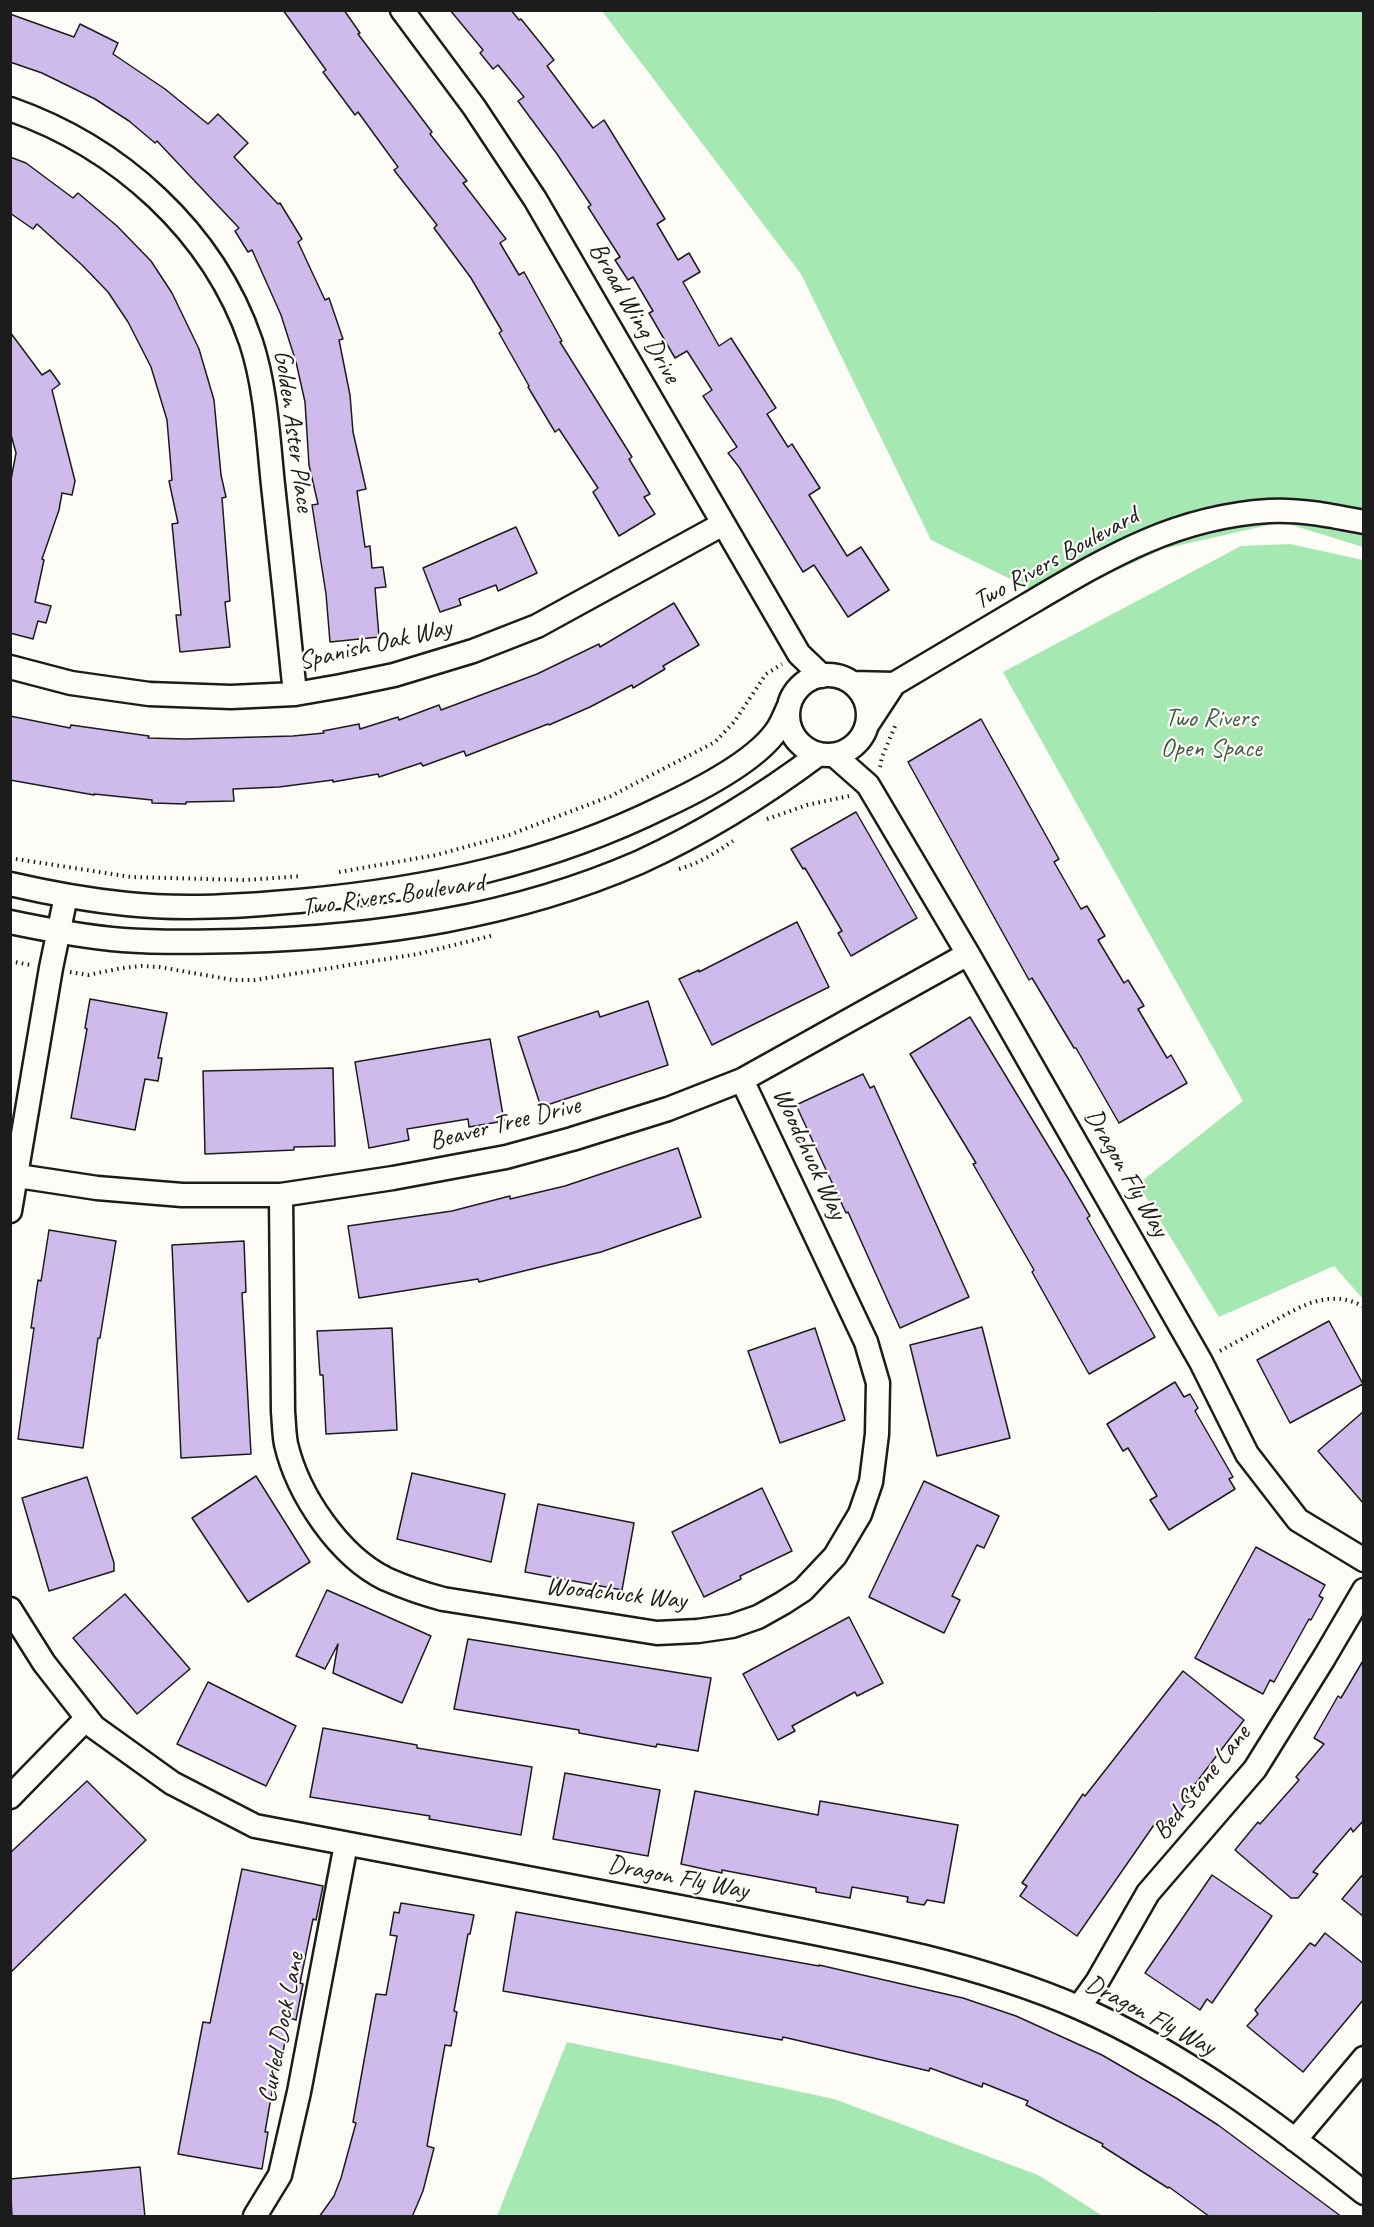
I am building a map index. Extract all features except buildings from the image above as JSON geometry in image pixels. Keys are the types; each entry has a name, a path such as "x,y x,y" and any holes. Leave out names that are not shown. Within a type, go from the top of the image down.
{"street":[{"name":"Broad Wing Drive","path":"402,10 474,107 535,199 799,654 822,676"},
{"name":"Golden Aster Place","path":"10,109 43,120 84,143 125,170 165,203 198,244 232,296 251,342 264,399 295,694"},
{"name":"Two Rivers Boulevard","path":"10,922 59,932 123,940 202,942 273,940 420,926 490,912 573,888 639,862 713,825 826,755 849,750 864,732 894,684 1099,563 1158,535 1217,517 1271,510 1316,513 1364,522"},
{"name":"Spanish Oak Way","path":"10,667 71,683 149,694 231,697 295,694 394,675 473,651 537,626 723,524"},
{"path":"799,654 788,722 794,736 804,748 826,755"},
{"path":"792,699 807,681 822,676 838,676 852,683 862,694 868,709 864,732"},
{"path":"852,683 894,684"},
{"name":"Two Rivers Boulevard","path":"10,884 66,896 128,904 210,907 345,897 413,888 476,874 554,851 624,826 698,790 760,749 778,730 792,699"},
{"name":"Dragon Fly Way","path":"864,732 868,785"},
{"name":"Dragon Fly Way","path":"826,755 868,785 968,954 1201,1362 1247,1454 1298,1520 1364,1560"},
{"path":"10,1211 18,1176 51,968 66,896"},
{"name":"Beaver Tree Drive","path":"18,1176 97,1188 182,1196 281,1195 393,1178 506,1157 657,1112 742,1080 968,954"},
{"name":"Woodchuck Way","path":"281,1195 283,1412 286,1444 297,1475 313,1507 333,1535 353,1556 384,1578 420,1593 443,1599 657,1633 698,1632 732,1626 758,1617 803,1590 835,1556 860,1515 871,1482 877,1434 878,1383 866,1342 742,1080"},
{"name":"Bed Stone Lane","path":"1079,2007 1097,1982 1148,1893 1256,1769 1364,1590"},
{"name":"Dragon Fly Way","path":"10,1609 44,1663 94,1727 172,1783 255,1826 859,1941 990,1975 1079,2007 1119,2026 1247,2104 1364,2193"},
{"path":"10,1797 87,1718"},
{"name":"Curled Dock Lane","path":"255,2217 280,2175 299,2092 346,1844"},
{"path":"1294,2140 1364,2058"}],"path":[{"path":"331,874 436,855 509,835 611,796 715,742 734,722 766,674 799,654"},
{"path":"10,858 131,877 246,880 309,876"},
{"path":"1201,1362 1305,1304 1322,1299 1342,1299 1354,1301 1364,1307"}],"green space":[{"path":"1156,10 1158,13 1162,10 1363,11 1363,547 1282,522 1163,549 1053,600 931,540 801,274 602,11"},
{"name":"Two Rivers Open Space","path":"1290,544 1363,560 1363,1299 1334,1266 1219,1317 1138,1184 1243,1101 1003,672 1241,546"},
{"path":"567,2042 834,2099 1038,2175 1103,2216 497,2216"}]}
